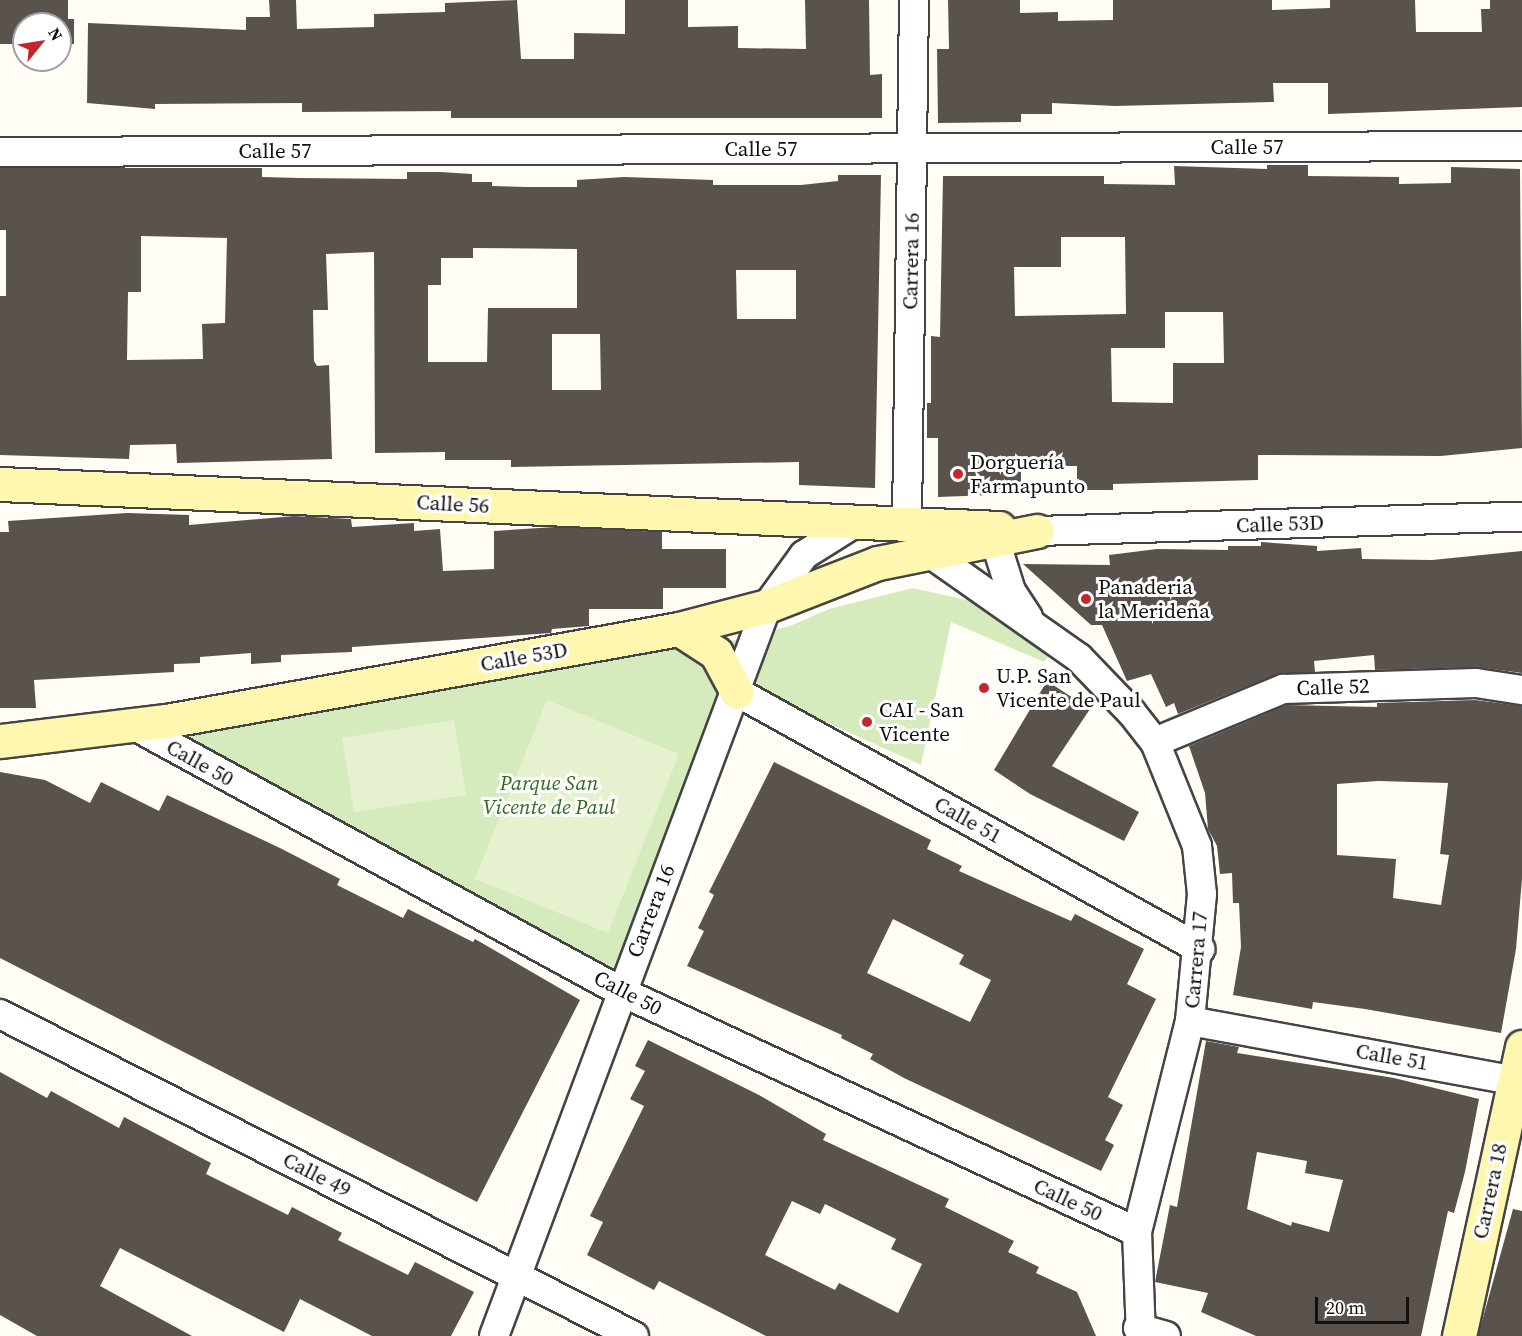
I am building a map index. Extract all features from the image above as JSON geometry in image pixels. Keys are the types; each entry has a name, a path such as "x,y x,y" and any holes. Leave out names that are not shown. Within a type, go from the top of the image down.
{"street":[{"name":"Carrera 16","path":"907,521 914,0"},
{"name":"Calle 57","path":"0,152 1522,146"},
{"name":"Calle 56","path":"0,484 858,521 907,521"},
{"name":"Calle 53D","path":"907,521 1037,531 1522,517"},
{"name":"Carrera 16","path":"494,1336 620,991 737,692 767,606 804,555 858,521"},
{"name":"Calle 53D","path":"0,741 133,725 679,629 767,606 878,563 1037,531"},
{"name":"Carrera 17","path":"995,540 1011,591 1043,634"},
{"name":"Carrera 17","path":"930,554 1079,658 1155,742 1197,846 1202,894 1200,949 1190,1021 1137,1232 1139,1332"},
{"path":"679,629 716,653 737,692"},
{"name":"Calle 52","path":"1155,742 1283,689 1476,683 1522,690"},
{"name":"Calle 51","path":"737,692 1200,949"},
{"name":"Calle 50","path":"133,725 620,991 1137,1232"},
{"name":"Calle 49","path":"0,1014 634,1336"},
{"name":"Calle 51","path":"1190,1021 1518,1080"},
{"name":"Carrera 18","path":"1459,1336 1518,1080 1522,1047"},
{"path":"1139,1332 1166,1336"}],"green space":[{"name":"Parque San Vicente de Paul","path":"913,588 976,602 1052,651 1044,662 951,622 921,765 731,679 618,976 138,726 735,640 790,626 829,609"},
{"path":"547,700 679,754 608,933 475,879"},
{"path":"454,720 466,795 354,812 342,738"}],"building":[{"path":"0,0 68,0 68,12 12,12 12,44 0,44"},
{"path":"269,0 296,0 297,29 374,27 374,14 445,12 445,3 517,0 521,59 574,59 574,33 625,34 625,0 688,0 688,27 738,26 738,48 806,49 805,0 869,0 870,75 882,74 882,118 451,118 451,111 302,112 302,103 155,104 155,109 87,103 88,23 246,30 246,17 270,17"},
{"path":"948,0 1020,0 1020,13 1058,12 1058,21 1113,20 1113,0 1272,0 1272,10 1330,8 1330,0 1415,0 1416,32 1482,32 1481,9 1490,9 1490,0 1522,0 1522,107 1328,114 1328,83 1273,83 1274,102 1115,106 1052,103 1052,114 1021,114 1021,122 938,123 937,49 949,49"},
{"path":"72,19 74,19 74,44 72,44"},
{"path":"1267,165 1308,165 1308,176 1399,177 1399,184 1451,183 1451,167 1520,169 1522,448 1441,456 1258,455 1258,480 1113,484 1113,490 1077,490 1077,466 1021,466 1021,494 938,497 938,438 927,438 927,403 931,403 931,336 940,337 943,176 1104,176 1104,184 1175,185 1174,166 1267,169","holes":["1061,237 1125,237 1126,314 1015,316 1014,267 1061,267","1165,312 1223,312 1224,363 1173,363 1173,403 1112,402 1111,348 1165,348"]},
{"path":"0,168 262,168 262,177 407,179 407,172 440,172 472,174 472,182 492,182 492,186 527,187 577,187 577,180 624,177 713,180 713,185 801,185 838,181 838,175 881,175 875,488 799,485 799,462 511,467 511,460 445,460 445,452 375,453 374,252 326,254 328,310 313,310 314,361 317,366 329,365 332,459 177,463 176,444 130,445 129,459 0,455 0,296 6,296 6,230 0,230","holes":["141,236 227,238 225,323 202,324 203,359 127,360 128,292 141,292","473,248 577,249 577,308 488,308 487,362 428,362 428,285 441,285 441,258 473,258","736,270 796,270 796,319 737,319","552,334 600,334 601,390 552,390"]},
{"path":"127,513 189,515 189,525 294,516 351,519 352,527 414,523 414,531 440,529 443,571 494,569 494,531 555,527 662,532 662,549 726,549 726,588 663,588 663,609 589,609 589,626 552,629 551,633 352,647 352,652 281,655 281,662 251,664 251,653 200,657 200,663 174,664 174,672 34,680 36,708 0,708 0,532 9,532 8,521"},
{"path":"1261,542 1317,546 1317,551 1361,548 1362,559 1432,560 1522,551 1522,673 1476,667 1375,670 1374,655 1314,661 1315,672 1277,674 1178,714 1174,703 1166,707 1151,674 1127,681 1102,625 1091,625 1023,564 1110,565 1109,555 1157,549 1228,550 1228,546 1261,546"},
{"path":"1047,681 1090,709 1052,766 1139,812 1124,841 1030,794 994,770"},
{"path":"1475,700 1522,706 1522,879 1516,949 1501,1033 1365,1009 1313,1002 1312,1009 1233,995 1241,947 1239,903 1233,903 1232,873 1220,874 1217,846 1208,829 1205,793 1189,746 1287,705 1377,707 1377,703","holes":["1378,781 1448,783 1440,854 1449,855 1441,905 1393,898 1396,859 1337,855 1337,784"]},
{"path":"774,762 931,840 927,849 962,866 959,871 1071,921 1075,914 1144,949 1127,984 1156,999 1108,1097 1123,1105 1105,1140 1114,1145 1101,1171 904,1078 870,1059 873,1054 841,1038 842,1035 687,966 704,931 698,928 714,895 709,892","holes":["893,919 964,955 959,964 991,980 970,1022 867,973"]},
{"path":"0,772 45,780 90,803 101,782 159,811 167,795 340,879 337,885 403,918 408,909 473,942 475,939 580,1000 477,1202 0,958"},
{"path":"648,1040 759,1095 826,1134 823,1140 949,1199 945,1207 1014,1241 1008,1252 1039,1267 1036,1273 1077,1292 1096,1336 766,1336 659,1281 654,1290 587,1255 603,1222 590,1216 644,1106 630,1099 645,1071 635,1066","holes":["792,1201 820,1214 825,1204 896,1239 891,1249 922,1264 898,1313 839,1283 835,1290 765,1255"]},
{"path":"1206,1041 1239,1047 1237,1053 1394,1078 1479,1099 1465,1172 1454,1213 1448,1211 1421,1336 1256,1336 1201,1312 1208,1293 1155,1282 1170,1205 1177,1207","holes":["1257,1152 1307,1161 1305,1173 1343,1180 1329,1232 1292,1222 1291,1226 1247,1209"]},
{"path":"0,1072 47,1098 51,1091 119,1128 124,1117 211,1163 206,1174 288,1215 292,1207 342,1233 338,1240 408,1275 415,1262 474,1292 451,1336 372,1336 300,1299 284,1332 120,1248 100,1286 192,1336 37,1336 0,1315"},
{"path":"1513,1209 1522,1211 1522,1336 1478,1336"}],"place":[{"name":"Dorguería Farmapunto","path":"958,474"},
{"name":"Panaderia la Merideña","path":"1086,599"},
{"name":"U.P. San Vicente de Paul","path":"984,688"},
{"name":"CAI - San Vicente","path":"867,722"}]}
